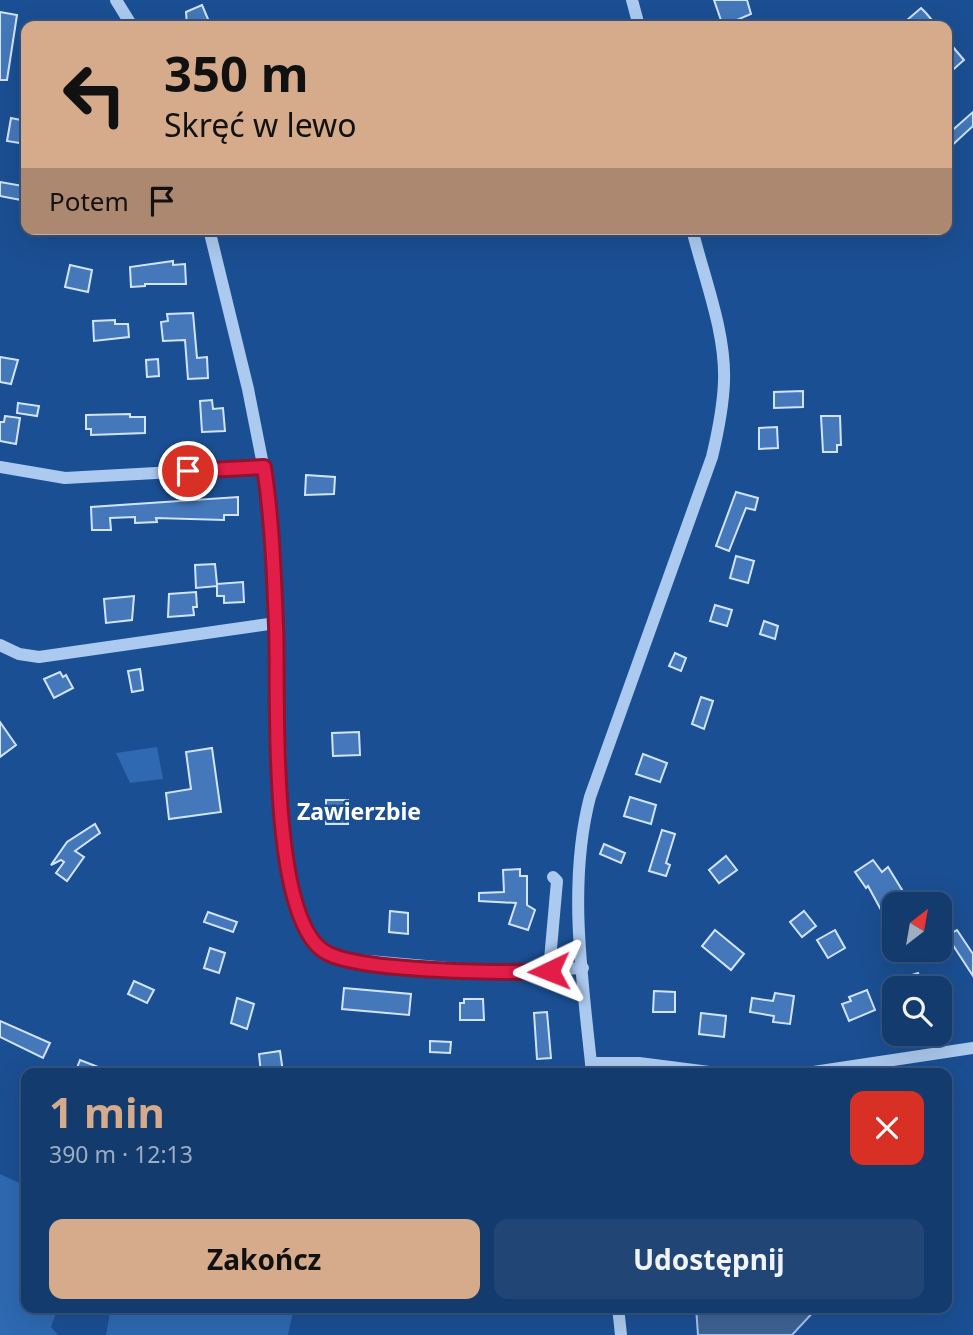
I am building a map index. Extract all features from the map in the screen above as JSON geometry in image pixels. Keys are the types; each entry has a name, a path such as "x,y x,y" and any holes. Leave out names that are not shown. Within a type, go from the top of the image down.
{"street":[{"path":"116,0 129,21"},
{"path":"632,0 638,21"},
{"path":"210,235 264,467 276,623 282,839 299,916 311,937 328,954 358,961 494,972 583,968"},
{"path":"678,1068 639,1063 592,1068 578,885 580,834 590,797 712,457 721,420 724,380 721,342 694,235"},
{"path":"0,467 65,478 264,467"},
{"path":"0,645 19,654 40,657 276,623"},
{"path":"549,971 556,912 557,881 553,877"},
{"path":"840,1068 973,1048"},
{"path":"619,1313 621,1335"}],"shaded area":[{"path":"157,747 163,779 130,783 116,753"},
{"path":"0,1174 21,1184 21,1313 56,1313 51,1327 58,1335 0,1335"},
{"path":"110,1313 293,1313 288,1335 106,1335"},
{"path":"696,1313 812,1313 792,1335 698,1335"}],"building":[{"path":"714,0 747,0 751,14 735,21 721,21"},
{"path":"202,5 209,21 187,21 186,12"},
{"path":"921,8 933,21 908,21"},
{"path":"0,12 17,15 7,80 0,80"},
{"path":"952,46 964,60 952,71"},
{"path":"973,112 973,126 952,145 952,131"},
{"path":"11,118 21,120 21,143 7,141"},
{"path":"0,182 21,186 21,200 0,196"},
{"path":"173,261 173,265 185,264 186,284 145,284 131,287 130,267"},
{"path":"70,265 92,270 88,292 65,287"},
{"path":"193,313 197,358 207,357 208,378 188,379 185,340 163,341 161,322 168,321 167,314"},
{"path":"115,320 115,324 128,324 129,337 94,341 93,321"},
{"path":"0,357 18,360 11,384 0,382"},
{"path":"158,359 159,376 147,377 146,360"},
{"path":"803,391 803,407 774,408 774,392"},
{"path":"212,400 213,409 223,408 225,431 202,432 200,401"},
{"path":"18,403 39,406 37,416 17,413"},
{"path":"130,414 130,417 145,417 145,433 91,435 91,429 86,429 86,415"},
{"path":"5,416 20,418 16,444 0,441 0,422 4,422"},
{"path":"821,416 840,416 841,445 837,445 837,452 823,452"},
{"path":"777,427 778,448 759,449 759,428"},
{"path":"306,475 335,477 334,494 305,495"},
{"path":"736,492 758,498 755,510 746,508 729,551 716,546"},
{"path":"238,497 238,515 224,515 224,520 156,518 157,522 135,523 135,517 110,518 111,530 92,530 91,507"},
{"path":"736,556 754,561 748,583 730,578"},
{"path":"215,564 217,584 243,582 244,602 224,603 224,596 217,596 217,586 196,588 195,565"},
{"path":"196,592 197,607 193,607 194,615 168,617 169,594"},
{"path":"134,596 132,620 106,623 104,599"},
{"path":"715,605 732,610 727,626 710,621"},
{"path":"764,621 778,626 775,639 760,634"},
{"path":"675,653 686,658 681,671 669,666"},
{"path":"140,669 143,690 132,692 128,671"},
{"path":"60,672 63,677 66,675 73,688 54,698 44,679"},
{"path":"701,697 713,701 704,729 692,724"},
{"path":"0,722 16,745 0,757"},
{"path":"359,732 360,755 333,756 332,733"},
{"path":"212,748 221,812 169,819 166,793 191,789 186,752"},
{"path":"643,754 667,763 660,782 636,774"},
{"path":"630,797 656,805 651,824 624,816"},
{"path":"326,800 348,800 348,824 326,824"},
{"path":"95,824 100,833 75,851 84,857 67,881 56,873 64,862 61,860 51,865 67,842"},
{"path":"662,830 675,834 666,863 670,865 666,876 649,871"},
{"path":"604,844 625,853 621,863 600,854"},
{"path":"726,856 737,870 719,883 709,870"},
{"path":"873,860 882,872 888,867 903,892 882,892 882,912 868,886 866,888 855,872"},
{"path":"520,869 520,876 527,876 527,905 535,910 528,930 509,924 516,903 479,901 479,893 504,892 503,870"},
{"path":"390,911 408,913 408,934 389,932"},
{"path":"804,911 816,926 802,937 790,922"},
{"path":"208,912 237,922 233,932 204,922"},
{"path":"715,930 744,954 731,970 702,946"},
{"path":"835,930 845,948 828,958 817,940"},
{"path":"957,930 973,954 973,976 952,944 952,933"},
{"path":"210,948 225,953 219,973 204,968"},
{"path":"134,981 154,990 147,1003 128,994"},
{"path":"344,988 411,994 409,1015 342,1009"},
{"path":"867,990 875,1010 849,1021 842,1004 851,1001 849,997"},
{"path":"654,991 675,992 675,1012 653,1012"},
{"path":"775,993 794,996 790,1024 773,1022 774,1016 750,1012 752,998 773,1001"},
{"path":"237,998 254,1004 247,1029 231,1023"},
{"path":"464,999 483,999 484,1020 460,1020 460,1003 464,1003"},
{"path":"547,1012 551,1058 537,1059 534,1013"},
{"path":"701,1013 726,1016 724,1037 699,1034"},
{"path":"0,1021 50,1043 43,1058 0,1037"},
{"path":"430,1041 451,1042 450,1053 430,1052"},
{"path":"280,1051 282,1068 260,1068 259,1054"},
{"path":"80,1060 101,1068 77,1068"}],"district":[{"name":"Zawierzbie","path":"359,812"}],"route":[{"path":"188,471 264,467 276,623 282,839 299,916 311,937 328,954 346,959 451,969 549,971"}]}
